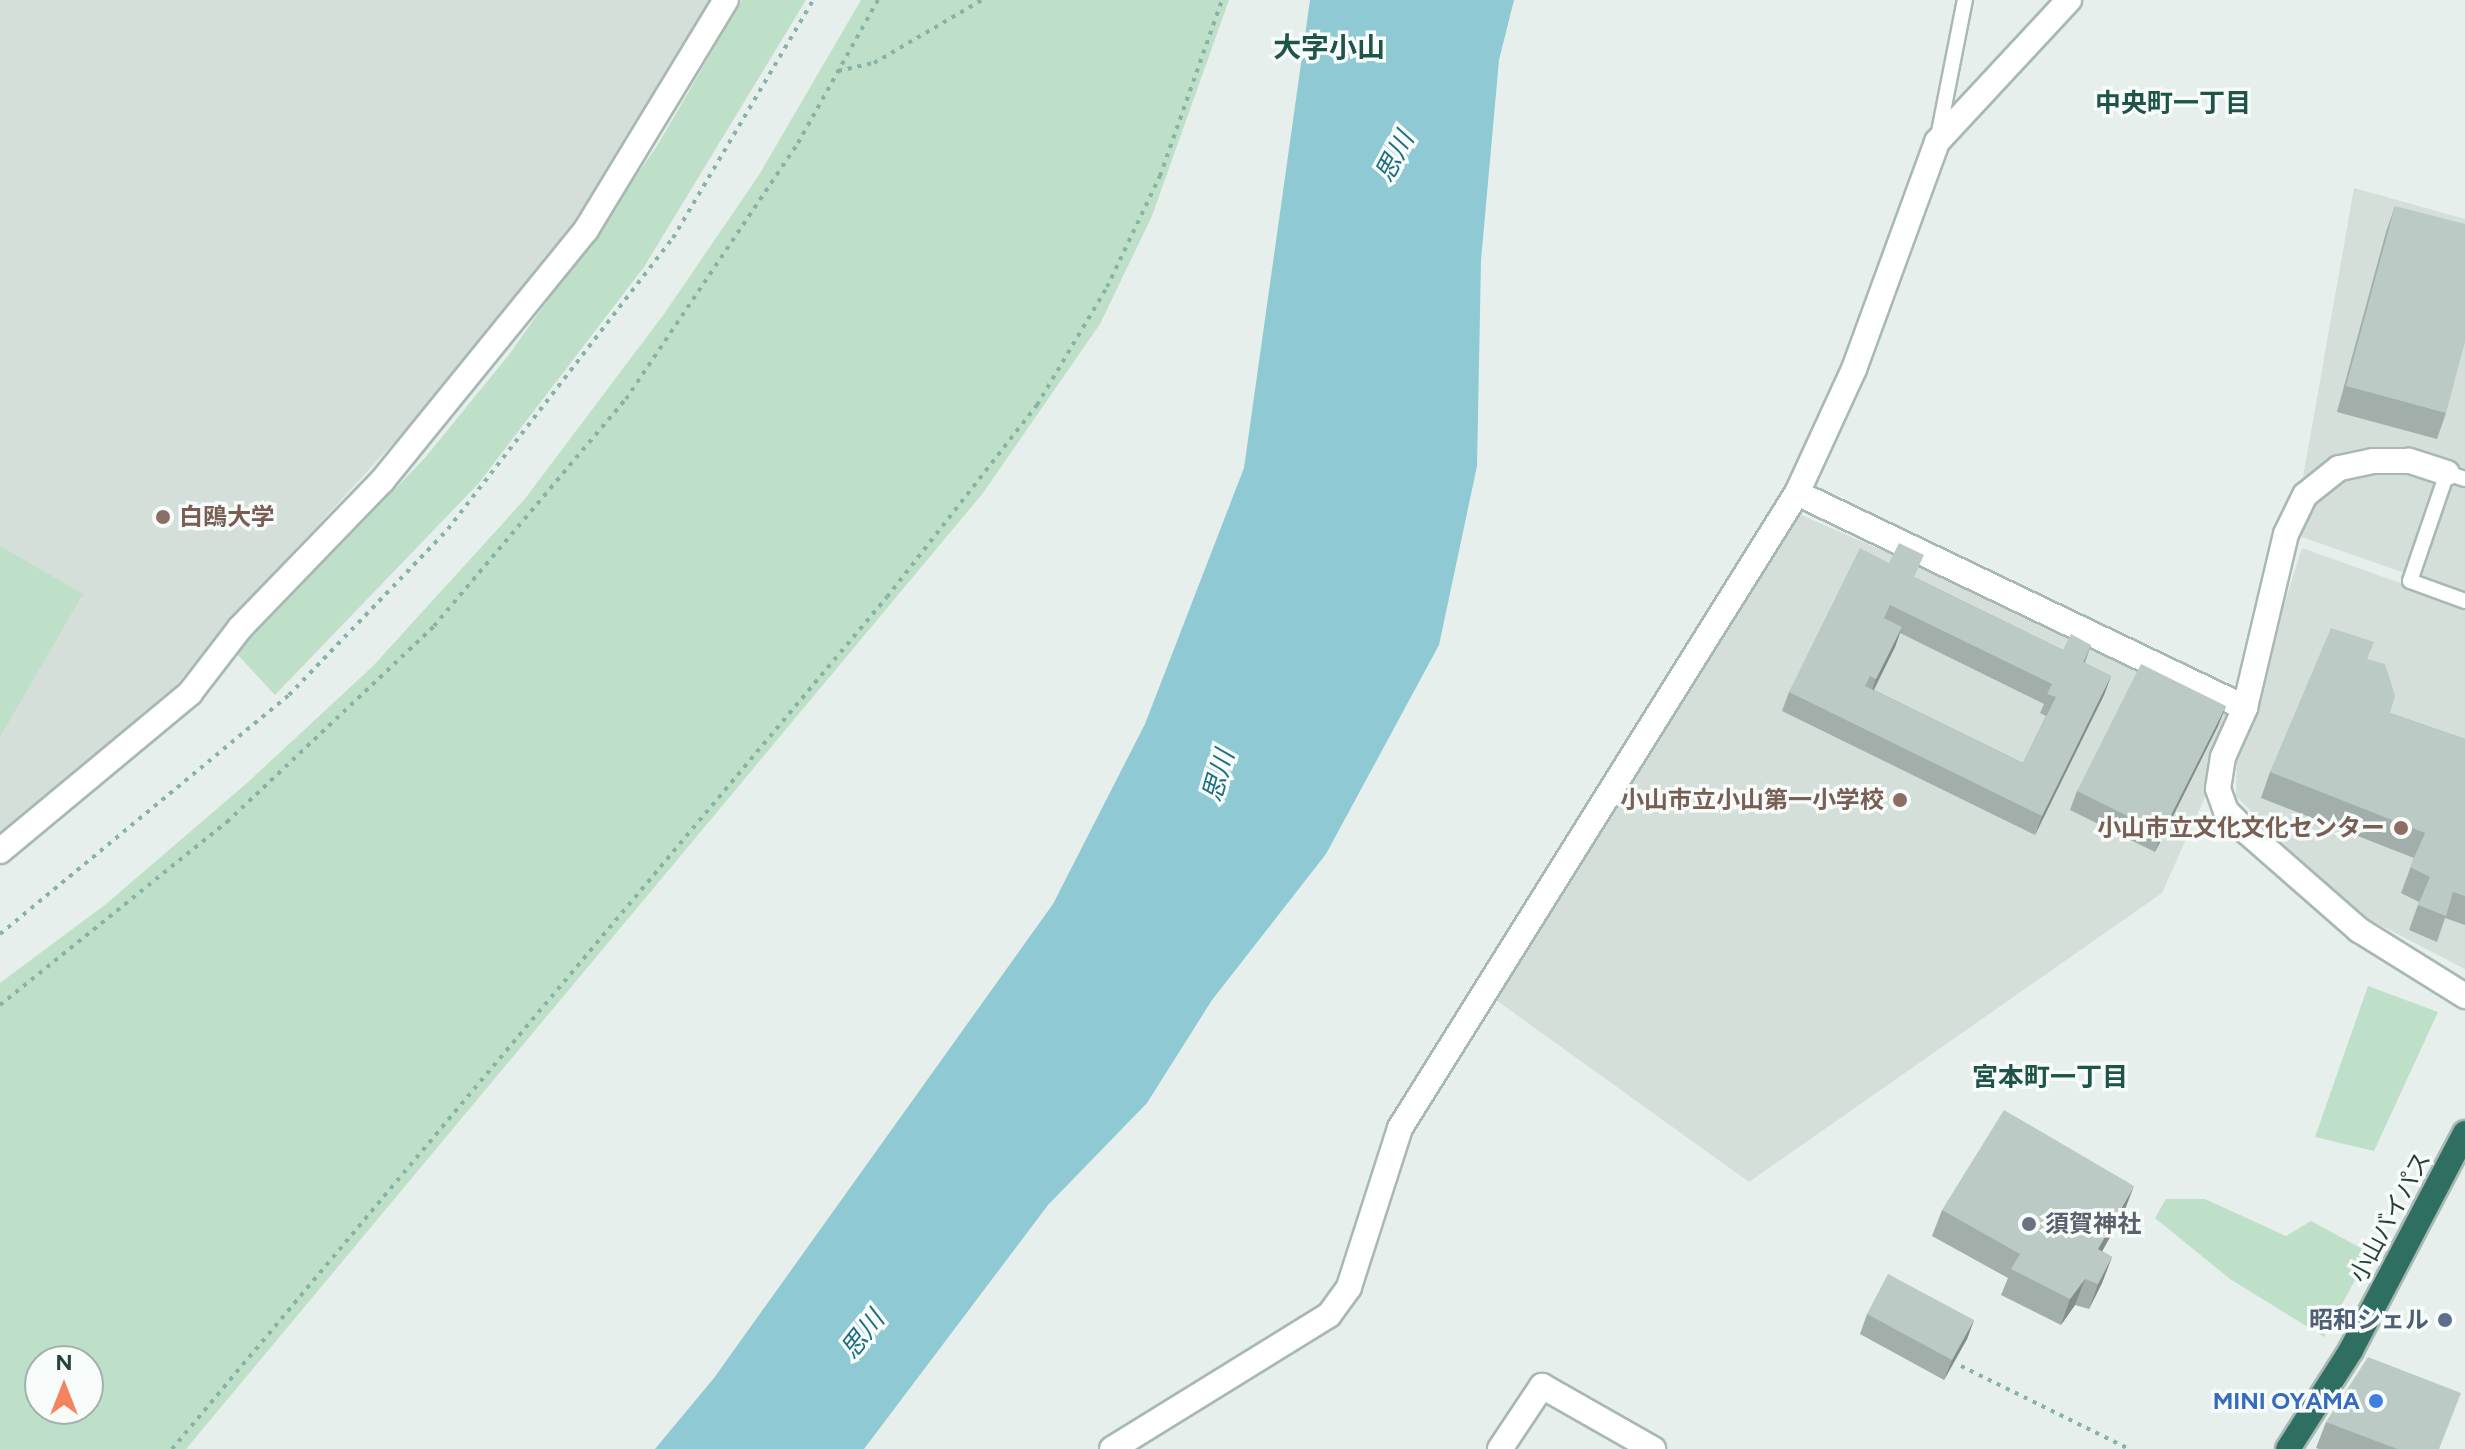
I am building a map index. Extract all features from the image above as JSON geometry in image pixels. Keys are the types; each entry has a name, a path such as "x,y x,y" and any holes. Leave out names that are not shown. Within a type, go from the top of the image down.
{"highway":[{"name":"小山バイパス","path":"2288,1449 2351,1350 2465,1133"}],"street":[{"path":"0,851 190,693 240,628 382,481 586,230 633,160 726,0"},
{"path":"1112,1449 1329,1315 1349,1287 1400,1128 1797,493 1854,369 1937,142 2069,0"},
{"path":"2456,476 2409,461 2373,461 2339,468 2305,495 2286,534 2245,708 2223,757 2218,789 2226,811 2359,930 2465,996"},
{"path":"1797,493 2245,708"},
{"path":"1500,1449 1542,1386 1653,1449"}],"lane":[{"path":"1937,142 1965,0"},
{"path":"2456,476 2410,581 2465,601"}],"path":[{"path":"0,934 289,695 448,529 673,238 813,0"},
{"path":"0,1005 227,822 434,626 626,399 798,143 878,0"},
{"path":"838,71 874,63 982,0"},
{"path":"172,1449 887,597 1037,405 1107,287 1160,176 1222,0"},
{"path":"1961,1366 2129,1449"}],"shaded area":[{"name":"白鴎大学","path":"0,0 711,0 661,88 568,231 424,410 227,624 155,711 0,836"},
{"path":"2354,188 2465,219 2465,594 2293,534"},
{"name":"小山市立小山第一小学校","path":"1776,504 2245,708 2162,893 1749,1182 1482,990"},
{"path":"2302,548 2465,606 2465,969 2349,909 2236,796 2237,753"}],"green space":[{"path":"742,0 806,0 644,267 478,484 275,695 236,653 424,459 508,356 657,146"},
{"path":"861,0 1229,0 1152,216 1100,324 983,493 186,1449 0,1449 0,983 106,904 247,783 373,666 524,500 664,314 759,175"},
{"path":"0,546 83,594 0,737"},
{"path":"2368,986 2438,1012 2374,1151 2315,1137"},
{"path":"2166,1199 2205,1199 2286,1236 2311,1221 2370,1253 2324,1337 2230,1279 2155,1218"}],"water":[{"name":"思川","path":"1310,0 1514,0 1499,60 1481,260 1477,466 1439,645 1326,854 1212,1000 1147,1103 1048,1205 864,1449 655,1449 714,1378 1053,904 1145,724 1244,468"}],"building":[{"path":"2395,206 2465,224 2465,342 2446,413 2346,386"},
{"path":"1899,543 1924,555 1914,577 2063,650 2071,634 2091,645 2083,662 2111,676 2042,816 1789,692 1860,548 1889,563","holes":["1890,605 2052,684 2047,694 2056,697 2023,763 1865,686 1870,676 1876,679 1902,627 1884,618"]},
{"name":"小山市立文化文化センター","path":"2331,628 2374,642 2367,659 2385,664 2395,696 2390,713 2465,739 2465,896 2453,892 2446,916 2418,905 2430,877 2410,867 2425,833 2270,772"},
{"path":"2141,664 2226,706 2162,833 2077,791"},
{"name":"須賀神社","path":"2004,1110 2134,1186 2098,1249 2112,1257 2098,1284 2085,1279 2070,1299 2011,1269 2020,1254 1942,1210"},
{"path":"1888,1274 1974,1320 1952,1360 1867,1314"},
{"path":"2368,1357 2461,1393 2439,1449 2397,1449 2326,1422"}],"place":[{"name":"白鴎大学","path":"163,517"},
{"name":"小山市立小山第一小学校","path":"1900,800"},
{"name":"小山市立文化文化センター","path":"2401,828"},
{"name":"須賀神社","path":"2029,1224"},
{"name":"昭和シェル","path":"2445,1320"},
{"name":"MINI OYAMA","path":"2376,1401"}],"district":[{"name":"大字小山","path":"1329,47"},
{"name":"中央町一丁目","path":"2173,104"},
{"name":"宮本町一丁目","path":"2050,1078"}]}
